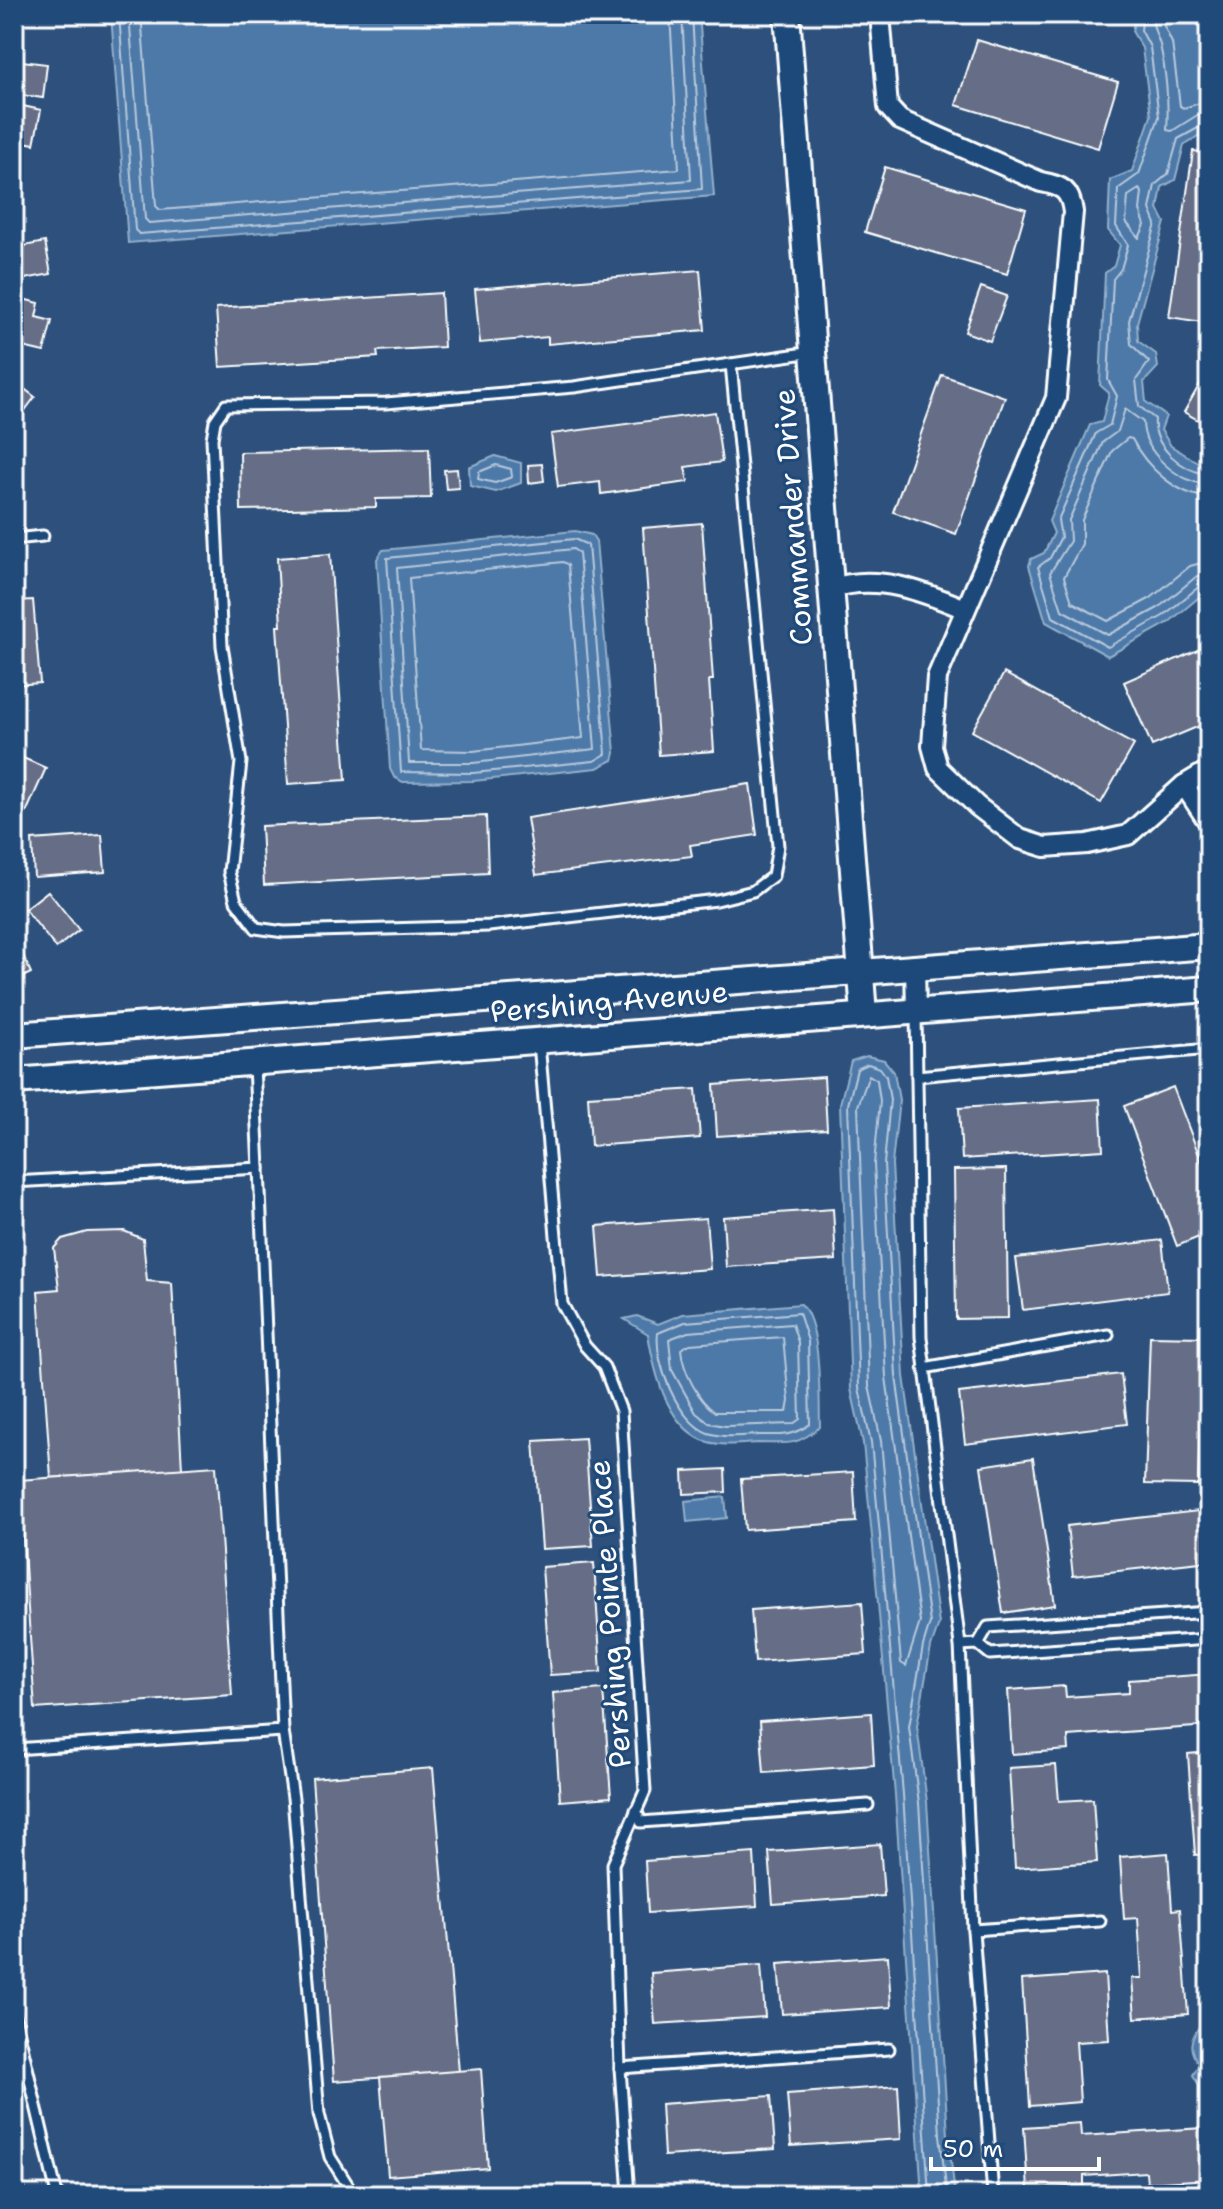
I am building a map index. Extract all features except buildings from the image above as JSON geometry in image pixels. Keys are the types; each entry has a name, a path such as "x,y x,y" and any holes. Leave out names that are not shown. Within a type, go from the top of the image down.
{"street":[{"name":"Commander Drive","path":"787,14 864,1014"},
{"path":"880,14 888,107 900,120 1041,182 1063,186 1071,196 1073,212 1056,398 937,677 932,746 938,768 977,806 1020,839 1045,847 1087,844 1128,835 1184,785 1209,770"},
{"path":"830,589 849,582 888,583 924,591 965,609"},
{"path":"1184,785 1209,823"},
{"name":"Pershing Avenue","path":"14,1035 1209,946"},
{"path":"915,967 916,1011"},
{"name":"Pershing Avenue","path":"14,1081 1209,989"}],"lane":[{"path":"731,364 778,846 773,876 753,891 717,900 489,926 284,932 256,928 236,901 229,872 241,762 222,646 212,439 215,421 226,405 386,403 574,387 812,352"},
{"path":"14,539 43,536"},
{"path":"916,1011 924,1368 960,1645 973,1930 993,2195"},
{"name":"Pershing Pointe Place","path":"539,1040 562,1304 585,1346 604,1367 621,1411 645,1791 613,1864 620,2068 629,2195"},
{"path":"917,1076 1207,1049 1209,1086"},
{"path":"254,1062 283,1731 293,1798 319,2114 330,2157 354,2195"},
{"path":"14,1182 259,1168"},
{"path":"924,1368 1108,1335"},
{"path":"978,1644 988,1627 1209,1612"},
{"path":"960,1645 978,1644 990,1654 1209,1639"},
{"path":"14,1749 283,1731"},
{"path":"636,1810 641,1822 868,1805"},
{"path":"973,1930 1100,1921"},
{"path":"14,2012 57,2195"},
{"path":"620,2068 889,2049"}],"water":[{"path":"111,14 699,14 714,196 128,243"},
{"path":"1136,14 1209,14 1209,129 1184,145 1175,180 1162,187 1158,209 1165,222 1137,323 1138,341 1156,354 1158,367 1144,382 1146,402 1166,416 1161,430 1171,446 1209,469 1209,589 1168,623 1108,656 1046,622 1029,566 1031,559 1044,553 1054,533 1049,521 1090,425 1102,422 1109,393 1100,385 1105,273 1114,266 1120,245 1108,230 1110,180 1132,171 1151,116 1142,48 1132,31"},
{"path":"495,456 521,463 521,483 496,492 470,486 469,467"},
{"path":"575,531 592,535 596,541 615,753 613,760 597,768 473,781 403,782 394,777 390,769 377,559 383,550"},
{"path":"867,1056 884,1060 894,1072 899,1100 892,1164 904,1376 939,1624 931,1647 917,1726 927,1802 948,2135 955,2195 922,2195 895,1795 863,1443 851,1389 840,1104 851,1061"},
{"path":"801,1304 808,1314 816,1344 820,1427 804,1438 784,1443 715,1444 689,1432 663,1394 648,1334 624,1319 637,1316 658,1324 683,1314"},
{"path":"725,1497 727,1518 687,1522 685,1501"},
{"path":"1209,2011 1209,2086 1199,2085 1193,2075 1199,2064 1192,2043"}]}
